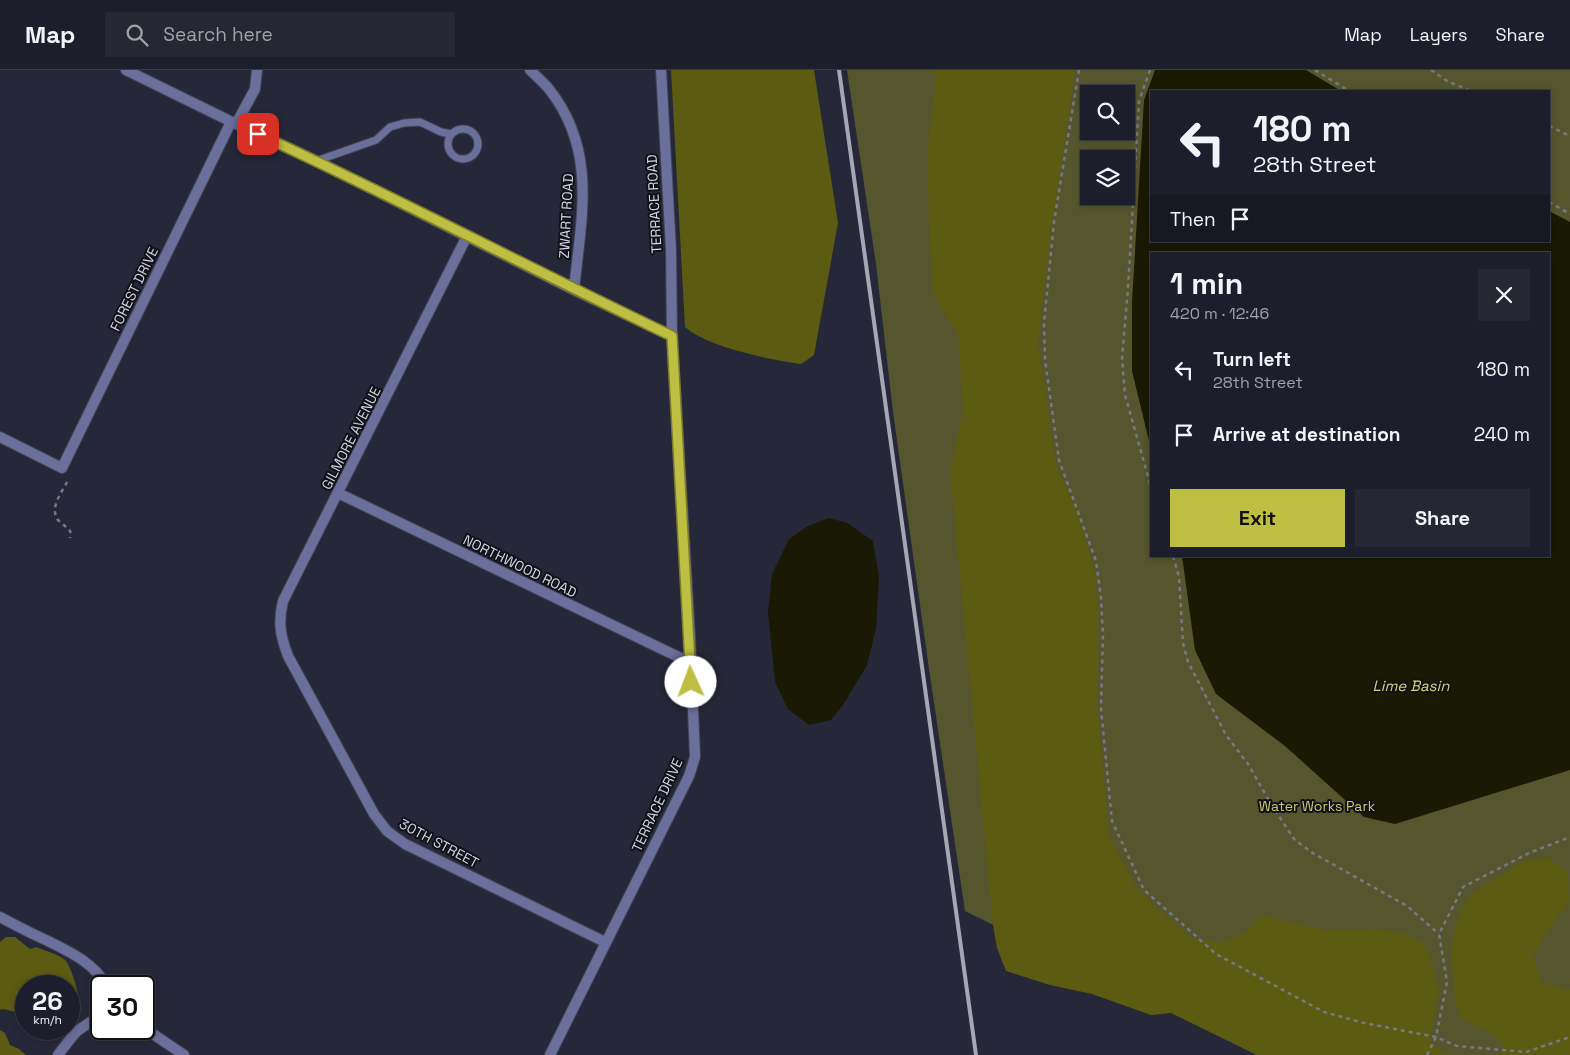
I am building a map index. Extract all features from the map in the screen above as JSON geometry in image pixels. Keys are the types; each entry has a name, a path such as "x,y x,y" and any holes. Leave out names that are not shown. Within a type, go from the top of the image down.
{"street":[{"path":"126,70 316,161 574,290 672,336"},
{"name":"FOREST DRIVE","path":"0,437 62,468 234,123 255,89 257,70"},
{"name":"ZWART ROAD","path":"530,70 548,88 566,116 582,162 584,194 574,290"},
{"name":"TERRACE ROAD","path":"661,70 671,250 672,336"},
{"name":"GILMORE AVENUE","path":"288,656 282,641 280,628 280,614 283,601 467,236"},
{"name":"TERRACE DRIVE","path":"550,1055 689,776 695,757 672,336"},
{"name":"NORTHWOOD ROAD","path":"338,493 690,663"},
{"name":"30TH STREET","path":"288,656 374,814 387,831 405,844 605,942"},
{"path":"0,918 76,955 92,966 100,975"},
{"path":"58,1055 71,1038 90,1023"},
{"path":"155,1035 184,1055"}],"lane":[{"path":"316,161 376,140 390,128 404,123 420,122 441,132 451,134 462,128 472,131 478,141 477,150 470,158 462,159 452,155 447,146 448,138 451,134"}],"path":[{"path":"1078,70 1054,222 1044,323 1045,360 1059,460 1096,561 1103,635 1101,709 1112,821 1144,890 1216,954 1324,1012 1364,1023 1436,1037 1457,1046 1526,1052 1570,1037"},
{"path":"1150,70 1139,101 1122,358 1125,395 1150,483"},
{"path":"1315,70 1348,90"},
{"path":"1431,70 1447,81 1469,90"},
{"path":"1550,126 1570,136"},
{"path":"1550,203 1570,214"},
{"path":"67,482 54,510 57,518 70,531 70,538"},
{"path":"1173,557 1178,577 1183,643 1188,662 1226,735 1248,764 1294,839 1311,852 1407,906 1439,934"},
{"path":"1426,1055 1436,1037 1447,982 1439,934 1463,887 1530,853 1570,837"}],"green space":[{"name":"Water Works Park","path":"847,70 1570,70 1570,1055 1257,1055 965,911 893,412 876,264"}],"shaded area":[{"path":"671,70 814,70 838,223 814,355 801,364 740,352 708,341 685,327"},
{"path":"933,70 1075,70 1038,341 1056,465 1076,510 1095,571 1098,622 1098,715 1109,837 1138,890 1191,938 1221,943 1246,932 1263,916 1325,930 1375,929 1403,933 1422,942 1430,957 1439,990 1430,1040 1441,1052 1451,1055 1257,1055 1171,1013 1151,1015 1092,994 1050,985 1006,971 997,948 993,925 950,471 963,409 958,334 933,294 927,152 936,79"},
{"path":"1548,858 1568,873 1569,902 1544,936 1533,958 1541,982 1570,990 1570,1055 1499,1055 1504,1046 1495,1035 1462,1019 1455,1004 1451,955 1455,925 1470,895 1525,860"},
{"path":"6,937 15,937 30,949 36,947 55,954 65,960 72,975 15,975 15,1012 0,1010 0,942"},
{"path":"0,1030 5,1033 10,1045 26,1055 0,1055"}],"water":[{"name":"Lime Basin","path":"1155,70 1306,70 1339,90 1150,90 1150,242 1550,242 1550,212 1570,222 1570,770 1395,824 1364,817 1285,746 1216,694 1195,650 1182,557 1550,557 1550,252 1150,252 1150,445 1132,371 1132,302 1144,100"},
{"path":"829,518 847,523 873,541 879,577 876,629 867,665 843,705 831,720 809,725 788,709 775,682 768,612 772,574 789,539 808,526"}],"railway":[{"path":"839,70 976,1055"}],"route":[{"path":"258,134 574,290 672,336 691,682"}]}
